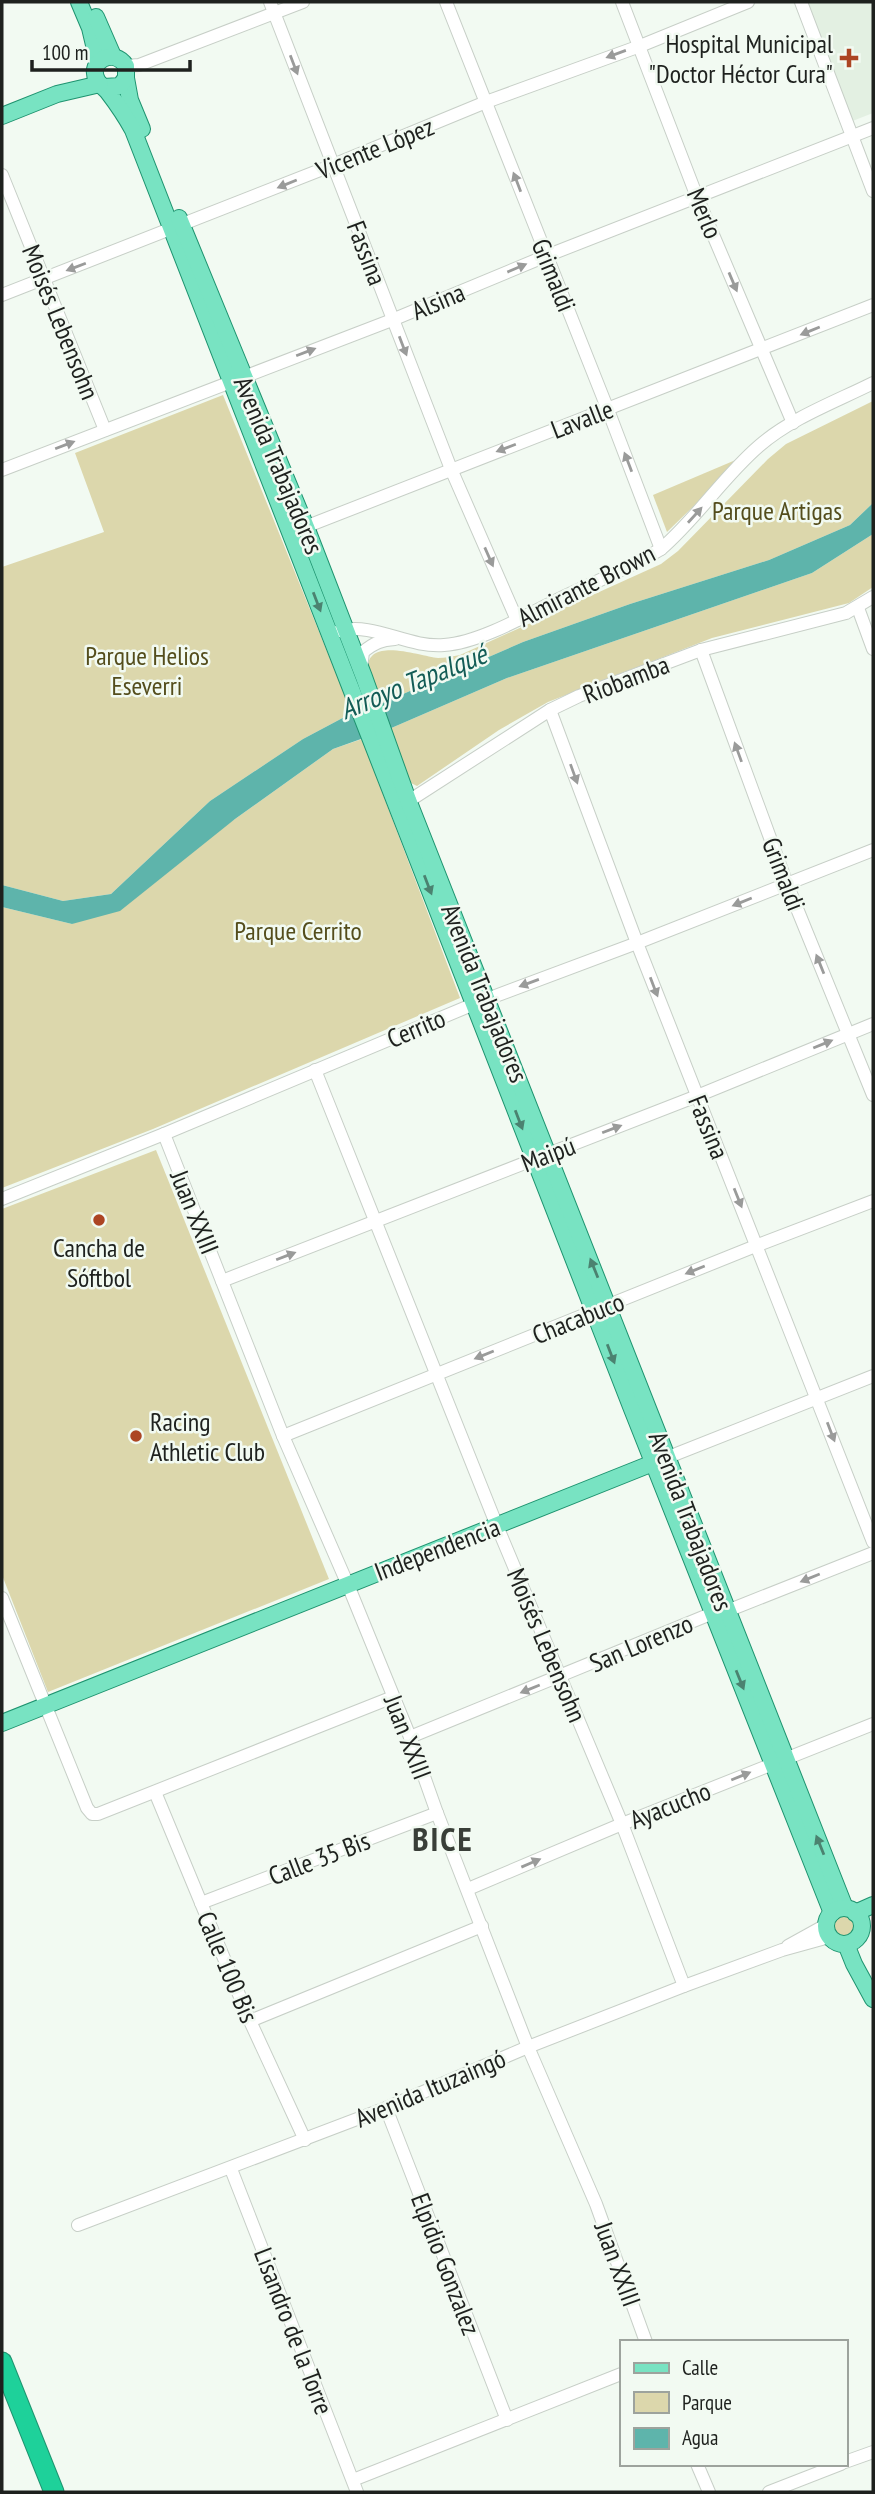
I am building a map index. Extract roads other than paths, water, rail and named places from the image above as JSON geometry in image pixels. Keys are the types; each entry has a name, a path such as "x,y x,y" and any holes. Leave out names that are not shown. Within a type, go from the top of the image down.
{"highway":[{"path":"2,2362 54,2492"}],"main road":[{"name":"Avenida Trabajadores","path":"79,2 109,72 130,100 177,228 298,530 346,629 363,673 390,773"},
{"name":"Avenida Trabajadores","path":"91,2 122,110 177,228"},
{"path":"2,116 57,94 80,81 109,72"},
{"name":"Avenida Trabajadores","path":"298,530 329,633 403,804 720,1612 864,1962 871,1994"},
{"name":"Independencia","path":"2,1723 660,1460"},
{"name":"Avenida Ituzaingó","path":"847,1925 873,1905"}],"street":[{"path":"109,72 139,65 272,8 303,2"},
{"name":"Grimaldi","path":"446,2 661,549"},
{"name":"Merlo","path":"622,2 697,197 793,423"},
{"name":"Vicente López","path":"2,295 177,228 486,102 640,46 748,2"},
{"path":"801,2 873,191"},
{"name":"Fassina","path":"272,8 451,469 517,620"},
{"name":"Alsina","path":"2,470 392,320 545,256 873,128"},
{"name":"Moisés Lebensohn","path":"2,175 105,430"},
{"name":"Lavalle","path":"298,530 873,305"},
{"name":"Almirante Brown","path":"329,633 362,628 398,639 441,646 501,628 661,549 758,446 793,423 873,383"},
{"name":"Riobamba","path":"403,804 550,710 579,696 701,650 846,613 873,597"},
{"path":"858,608 873,649"},
{"path":"363,673 363,652 380,640 398,639"},
{"name":"Grimaldi","path":"701,650 788,884 873,1095"},
{"name":"Fassina","path":"550,710 637,943 873,1542"},
{"name":"Cerrito","path":"2,1199 481,1001 637,943 873,849"},
{"name":"Maipú","path":"222,1281 697,1096 873,1024"},
{"name":"Moisés Lebensohn","path":"316,1070 497,1526 622,1824 684,1986"},
{"name":"Juan XXIII","path":"164,1134 284,1436 410,1737 528,2047 596,2204 645,2340"},
{"name":"Chacabuco","path":"284,1436 758,1245 873,1202"},
{"name":"Independencia","path":"660,1460 873,1376"},
{"name":"San Lorenzo","path":"410,1737 873,1553"},
{"path":"2,1598 44,1705 87,1808 92,1814 155,1792 393,1697"},
{"name":"Ayacucho","path":"468,1889 873,1724"},
{"name":"Calle 100 Bis","path":"155,1792 250,2021 305,2140"},
{"name":"Calle 35 Bis","path":"201,1903 437,1812"},
{"name":"Avenida Ituzaingó","path":"78,2225 231,2169 386,2108 528,2047 847,1925"},
{"path":"250,2021 482,1926"},
{"name":"Elpidio Gonzalez","path":"386,2108 507,2420"},
{"name":"Lisandro de la Torre","path":"231,2169 355,2486"},
{"path":"355,2486 620,2374"},
{"path":"847,2462 873,2452"},
{"path":"698,2466 709,2492"},
{"path":"769,2492 835,2466"}],"water":[{"path":"873,503 873,534 812,573 507,678 389,729 333,749 235,819 120,911 72,924 2,907 2,885 63,901 111,894 210,801 303,739 352,713 380,704 523,642 630,604 769,560 850,525"}],"place":[{"name":"Hospital Municipal \"Doctor Héctor Cura\"","path":"849,58"},
{"name":"Cancha de Sóftbol","path":"99,1220"},
{"name":"Racing Athletic Club","path":"136,1436"}],"district":[{"name":"BICE","path":"443,1838"}],"park label":[{"name":"Parque Artigas","path":"777,510"},
{"name":"Parque Helios Eseverri","path":"147,670"},
{"name":"Parque Cerrito","path":"298,930"}],"water label":[{"name":"Arroyo Tapalqué","path":"413,681"}]}
